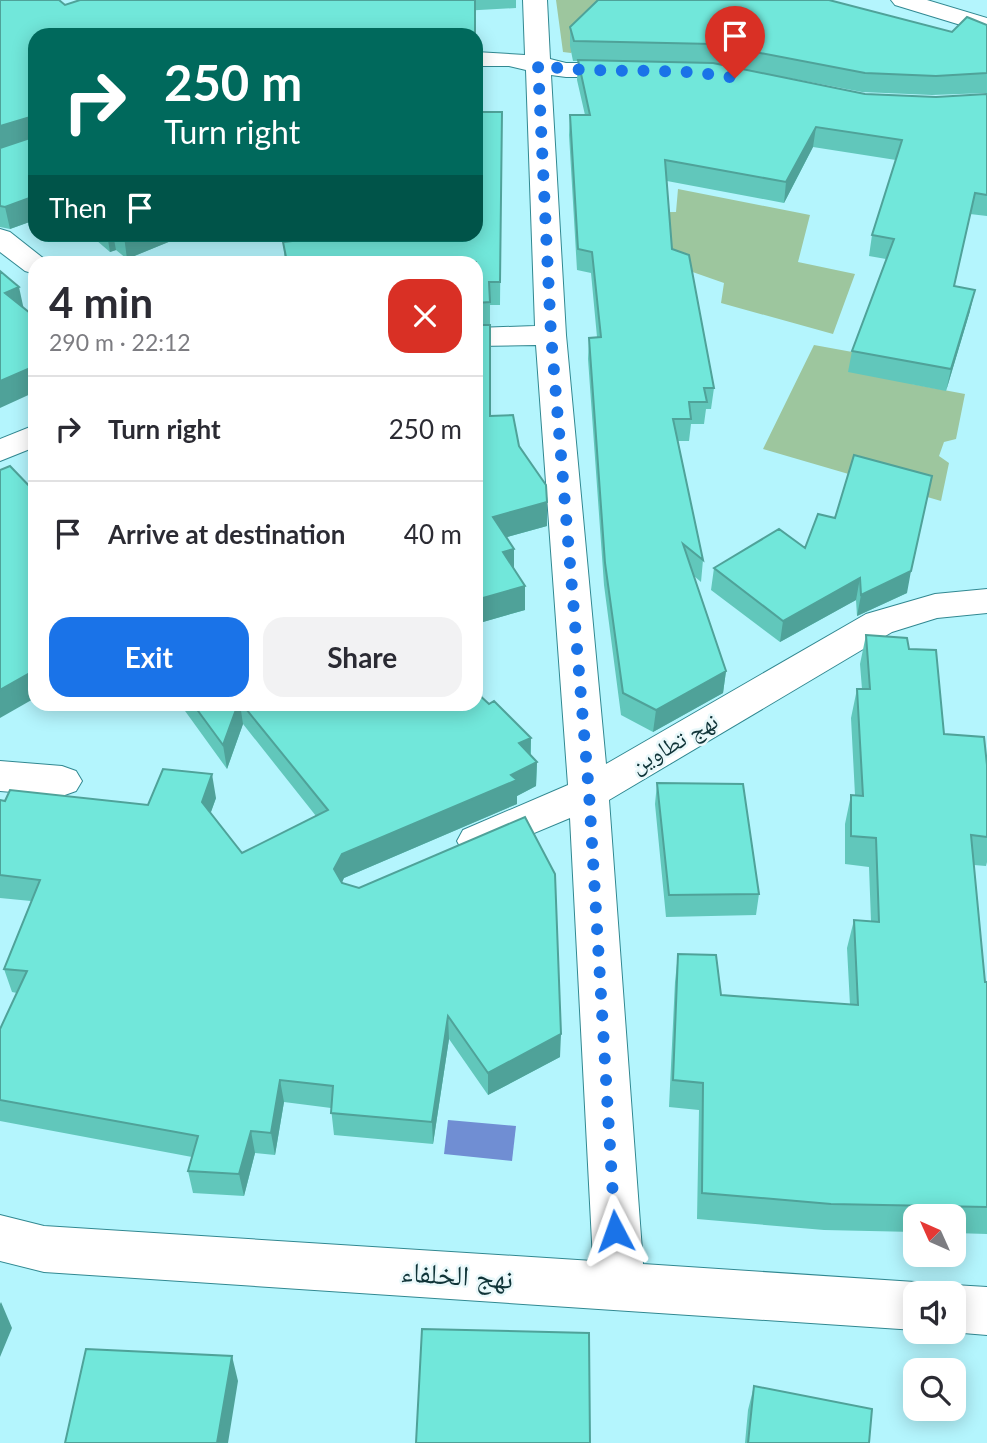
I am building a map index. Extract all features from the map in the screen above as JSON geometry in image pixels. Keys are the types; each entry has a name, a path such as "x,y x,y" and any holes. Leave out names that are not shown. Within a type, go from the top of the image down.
{"street":[{"path":"535,0 551,335 589,793 619,1286"},
{"path":"903,0 987,26"},
{"path":"483,58 509,59 566,70 659,71"},
{"path":"0,238 28,260"},
{"path":"483,337 551,335"},
{"path":"0,451 28,438"},
{"name":"نهج تطاوين","path":"449,853 589,793 879,623 935,606 987,601"},
{"path":"0,776 62,781"},
{"name":"نهج الخلفاء","path":"0,1238 44,1249 903,1305"},
{"path":"966,1310 987,1311"}],"green space":[{"path":"556,0 618,0 571,53 563,52"},
{"path":"678,189 810,215 798,262 855,274 833,334 721,303 724,283 587,235 588,213 676,212"},
{"path":"814,345 918,364 912,384 965,394 956,439 944,442 939,456 949,463 941,501 763,449"}],"water":[{"path":"448,1120 516,1126 512,1161 444,1154"}],"building":[{"path":"0,0 59,0 65,5 80,0 475,0 475,28 28,28 28,118 0,126"},
{"path":"598,0 829,0 952,32 967,17 987,25 987,73 936,76 865,73 713,44 574,41 570,27"},
{"path":"578,60 713,63 865,94 936,97 987,94 987,195 975,193 954,286 975,290 951,369 852,351 894,239 872,235 902,140 816,127 786,182 665,160 672,249 689,255 714,388 704,388 707,402 689,402 691,419 673,419 703,560 683,544 726,671 656,710 623,693 605,563 589,338 601,337 592,252 578,249 570,115 590,115"},
{"path":"483,112 502,112 500,282 489,282 490,302 483,302 483,256 286,256 283,242 483,242"},
{"path":"28,139 28,199 5,207 0,206 0,148"},
{"path":"0,271 19,287 5,293 28,311 28,369 0,381"},
{"path":"483,325 490,325 490,416 513,415 519,446 546,485 547,502 493,517 514,549 503,552 525,586 483,598"},
{"path":"854,455 932,476 911,571 861,595 860,578 783,621 714,568 779,529 805,548 818,514 835,518"},
{"path":"10,466 28,485 28,674 0,690 0,470"},
{"path":"866,635 907,638 909,649 936,650 944,734 984,737 987,765 987,837 971,835 987,982 987,1207 966,1207 966,1204 831,1204 702,1193 703,1083 673,1080 678,954 716,955 721,995 858,1005 854,920 879,922 876,838 851,836 851,795 863,796 857,689 870,689"},
{"path":"483,698 489,704 494,701 531,738 519,743 537,762 511,775 517,780 342,854 334,869 342,883 359,888 525,817 555,874 561,1034 488,1073 448,1016 432,1122 331,1113 333,1086 280,1080 271,1133 251,1131 239,1174 188,1171 198,1136 0,1100 0,1029 27,971 4,969 40,880 0,875 0,800 5,801 10,790 148,805 163,769 212,774 202,802 242,853 328,810 248,711 483,711"},
{"path":"198,711 235,711 223,745"},
{"path":"657,783 743,784 759,894 669,895"},
{"path":"422,1329 589,1333 590,1443 416,1443"},
{"path":"86,1349 232,1356 217,1443 65,1443"},
{"path":"754,1386 872,1409 869,1443 748,1443"}],"route":[{"path":"615,1231 589,793 551,335 538,65 566,70 685,71 735,78"}]}
